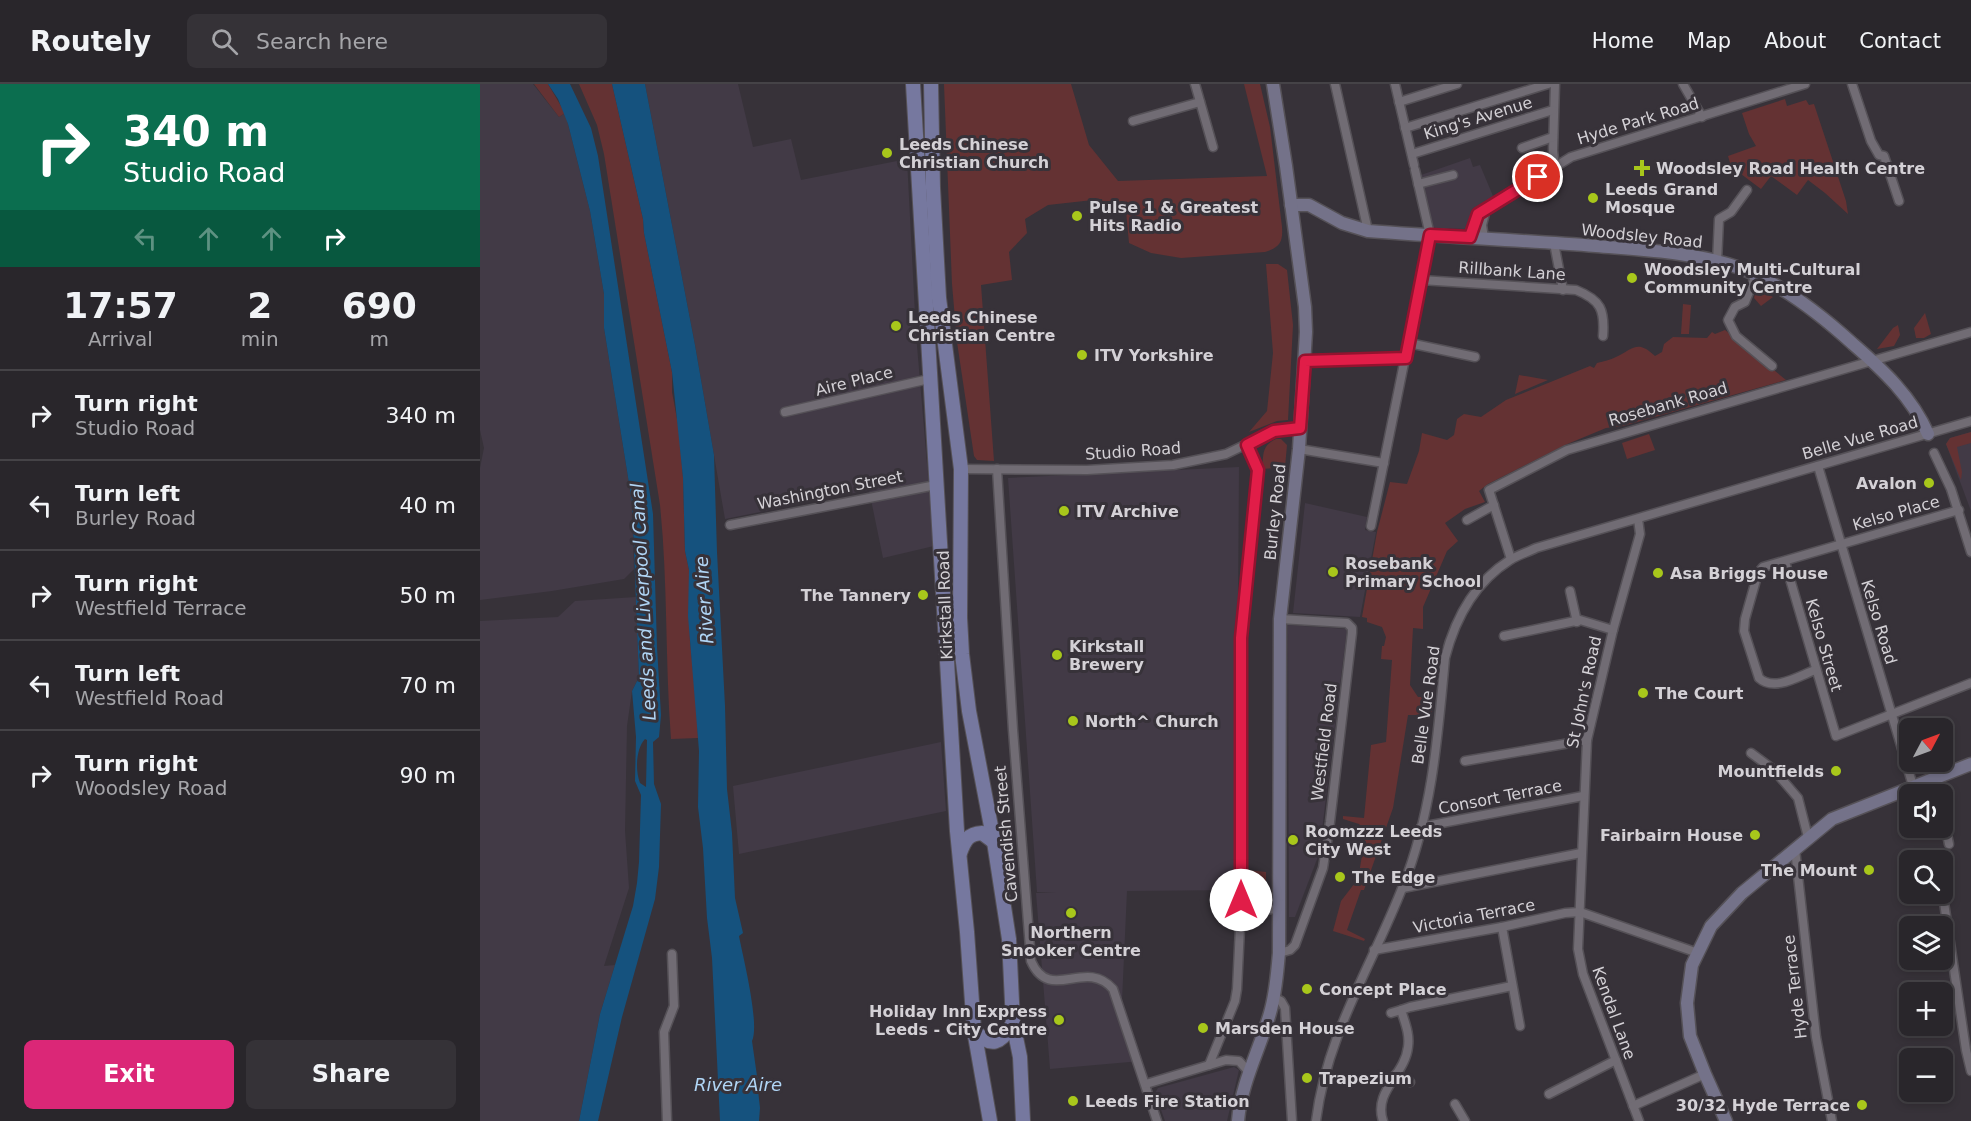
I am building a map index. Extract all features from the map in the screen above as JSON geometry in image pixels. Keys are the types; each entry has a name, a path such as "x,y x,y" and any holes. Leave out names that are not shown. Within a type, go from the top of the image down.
{"main road":[{"name":"Kirkstall Road","path":"913,84 945,664 959,855 974,1030 990,1121"},
{"name":"Kirkstall Road","path":"931,84 933,188 939,298 961,469 960,618 962,654 971,727 994,842 1009,939 1013,1023 1020,1057 1023,1121"},
{"path":"934,432 939,425 955,424"},
{"path":"938,524 949,534 955,532 960,524"},
{"path":"959,855 965,839 974,834 982,833 994,842"},
{"path":"974,1030 981,1038 991,1042 999,1041 1006,1036 1013,1023"}],"street":[{"path":"1195,84 1213,147"},
{"name":"Burley Road","path":"1238,1121 1249,1072 1275,998 1279,953 1280,619 1299,449 1305,361 1305,307 1273,84"},
{"path":"1335,84 1368,231"},
{"path":"1371,526 1430,235 1395,84"},
{"path":"1400,102 1457,84"},
{"path":"1405,128 1548,84"},
{"path":"1555,84 1553,110 1555,167"},
{"path":"1683,84 1702,117"},
{"name":"Hyde Park Road","path":"1470,237 1478,214 1572,157 1702,117 1785,87 1805,84"},
{"path":"1852,84 1871,141 1879,155 1884,156 1899,201"},
{"path":"1133,121 1200,102"},
{"name":"King's Avenue","path":"1412,154 1553,110"},
{"path":"1521,148 1553,137"},
{"path":"1418,184 1453,175"},
{"path":"1717,262 1719,219 1731,212 1747,190"},
{"name":"Woodsley Road","path":"1291,205 1309,205 1342,223 1368,231 1671,253 1717,262 1756,275 1795,298 1827,321 1886,372 1924,423 1928,434"},
{"path":"1484,238 1482,225 1486,208"},
{"path":"1554,243 1563,290"},
{"path":"1756,275 1745,302 1735,307 1728,321 1736,336 1773,366"},
{"name":"Rillbank Lane","path":"1421,280 1576,290 1588,295 1598,303 1603,312 1603,336"},
{"name":"Rosebank Road","path":"1494,505 1489,490 1567,450 1971,332"},
{"path":"1408,343 1475,357"},
{"path":"1305,361 1406,358"},
{"name":"Aire Place","path":"785,412 929,379"},
{"name":"Belle Vue Road","path":"1317,1121 1323,1084 1332,1051 1351,999 1402,888 1421,827 1437,743 1445,658 1449,642 1462,611 1474,592 1488,577 1511,559 1536,549 1971,421"},
{"name":"Studio Road","path":"961,469 1087,470 1173,465 1226,454 1274,431 1300,428"},
{"name":"Burley Road","path":"1209,1065 1235,1001 1237,989 1241,908 1241,638 1258,470 1247,445"},
{"path":"1299,449 1384,463"},
{"path":"1934,453 1959,510 1971,552"},
{"name":"Kelso Road","path":"1818,465 1912,784"},
{"name":"Cavendish Street","path":"997,469 1013,730 1031,961 1035,970 1043,978 1055,981 1088,976 1107,982 1113,989 1146,1084 1156,1121"},
{"name":"Washington Street","path":"730,525 936,485"},
{"path":"1467,520 1494,505 1511,559"},
{"name":"Kelso Place","path":"1815,670 1777,684 1769,685 1759,678 1744,631 1744,619 1758,573 1763,567 1959,510"},
{"name":"St John's Road","path":"1580,912 1587,740 1612,630 1640,534 1638,519"},
{"name":"Kelso Street","path":"1785,562 1836,736 1891,715"},
{"path":"1570,591 1577,622"},
{"name":"Westfield Road","path":"1279,953 1290,950 1295,945 1323,868 1352,628 1347,623 1280,619"},
{"path":"1504,636 1580,620 1612,630"},
{"path":"1891,715 1971,683"},
{"path":"1465,761 1587,740"},
{"path":"1751,753 1774,770 1797,798 1808,837"},
{"path":"1918,784 1971,764"},
{"path":"1935,777 1937,784"},
{"path":"1726,1121 1690,1036 1687,1003 1692,965 1711,926 1731,904 1832,819 1899,792"},
{"name":"Consort Terrace","path":"1421,827 1583,796"},
{"path":"1948,838 1949,844"},
{"name":"Hyde Terrace","path":"1795,849 1816,1038 1832,1121"},
{"path":"1402,888 1581,852"},
{"path":"1944,904 1971,1071"},
{"path":"1241,908 1278,910"},
{"path":"1580,912 1698,953"},
{"name":"Victoria Terrace","path":"1374,950 1580,912"},
{"name":"Kendal Lane","path":"1580,912 1579,960 1639,1121"},
{"path":"1502,927 1520,1026"},
{"path":"667,1121 664,1032 674,1006 672,954"},
{"path":"1391,1013 1410,1006 1512,986"},
{"path":"1275,998 1281,1001 1285,1008 1292,1121"},
{"path":"1383,1121 1382,1097 1408,1052 1408,1032 1401,1010"},
{"path":"1146,1084 1233,1059 1239,1061 1249,1072"},
{"path":"1549,1094 1616,1060"},
{"path":"1396,1074 1410,1082"},
{"path":"1633,1106 1705,1074"},
{"path":"1455,1104 1465,1121"}],"shaded area":[{"path":"480,84 533,84 559,117 565,113 590,211 604,294 604,328 632,502 634,569 624,579 480,600 480,468 484,448 480,430"},
{"path":"534,84 548,84 565,113 559,117"},
{"path":"579,84 612,84 643,219 672,372 672,392 679,430 683,478 685,551 689,570 690,641 698,738 671,739 660,505 604,154 597,125"},
{"path":"645,84 738,84 753,147 791,139 801,180 907,159 916,334 934,546 883,558 869,490 725,519 695,345"},
{"path":"944,84 1071,84 1089,145 1118,181 1267,176 1244,84 1260,84 1270,127 1282,232 1280,243 1265,252 1181,258 1151,253 1129,243 1126,211 1104,212 1102,199 1048,205 1025,219 1027,233 1009,252 1012,280 981,285 994,461 977,460 974,456 957,342 952,284"},
{"path":"1785,99 1787,106 1806,100 1809,105 1814,104 1846,201 1848,214 1808,180 1797,195 1771,176 1761,189 1741,174 1737,180 1734,177 1728,156 1756,146 1742,113"},
{"path":"1470,158 1473,167 1480,165 1493,196 1476,210 1467,229 1433,227 1421,175"},
{"path":"1266,264 1278,264 1287,270 1293,325 1288,420 1277,421 1249,432 1267,411 1273,353"},
{"path":"1760,290 1773,297 1761,306 1754,298"},
{"path":"1683,304 1691,305 1689,334 1681,334"},
{"path":"1925,313 1931,334 1924,338 1916,338 1914,328"},
{"path":"1898,325 1900,335 1894,346 1877,349 1893,328"},
{"path":"1725,330 1786,380 1623,426 1606,428 1565,445 1488,484 1479,491 1485,502 1465,509 1445,523 1458,541 1447,551 1423,607 1423,629 1413,628 1410,685 1418,697 1432,697 1432,715 1408,715 1393,808 1347,930 1365,939 1364,941 1333,931 1341,901 1358,879 1365,838 1364,830 1359,824 1343,819 1343,816 1364,818 1371,745 1386,742 1392,660 1381,659 1382,646 1384,646 1386,637 1382,627 1367,622 1367,618 1362,617 1377,532 1390,482 1407,484 1419,451 1422,433 1447,440 1454,435 1457,419 1464,414 1481,417 1506,400 1590,366 1594,368 1597,363 1614,358 1635,347 1644,348 1655,356 1662,352 1664,344 1673,337 1707,338 1712,332 1715,334"},
{"path":"1519,375 1548,380 1515,394"},
{"path":"1971,432 1971,511 1946,444 1950,438"},
{"path":"1971,432 1971,443 1957,447 1962,472 1961,480 1946,444 1950,438"},
{"path":"1649,434 1655,450 1627,459 1622,443"},
{"path":"1276,439 1281,439 1287,445 1285,467 1262,469 1266,448"},
{"path":"1239,467 1236,890 1127,891 1122,1001 1141,1061 1050,1069 1036,893 1056,892 1037,892 1008,478"},
{"name":"Rosebank Primary School","path":"1305,503 1367,517 1365,530 1376,532 1360,617 1293,613"},
{"path":"636,597 639,677 632,691 627,726 625,831 629,888 604,966 615,965 600,1014 579,1121 480,1121 480,621 558,617 575,601"},
{"path":"1288,625 1347,629 1319,854 1295,917 1289,917"},
{"path":"941,742 946,811 739,854 733,786"},
{"path":"1247,870 1266,872 1266,895 1263,899 1254,899 1249,894"},
{"path":"1234,1067 1239,1070 1227,1121 1165,1121 1155,1093 1158,1088"}],"water":[{"name":"Leeds and Liverpool Canal","path":"548,84 570,84 591,128 598,156 653,514 661,715 659,737 653,742 654,784 661,804 659,867 655,899 622,1017 598,1121 579,1121 600,1014 633,906 637,883 641,795 635,781 636,737 632,691 639,677 632,502 604,328 604,294 590,211 568,124 558,99","holes":["645,739 647,740 646,787 640,783 637,766 640,748"]},
{"name":"River Aire","path":"612,84 645,84 714,455 727,789 735,898 743,933 739,936 754,1020 752,1041 757,1076 762,1085 758,1090 759,1121 720,1121 712,958 698,807 699,751 688,616 689,570 685,551 683,478 672,372 643,219"}],"place":[{"name":"Leeds Chinese Christian Church","path":"887,153"},
{"name":"Woodsley Road Health Centre","path":"1642,168"},
{"name":"Leeds Grand Mosque","path":"1593,198"},
{"name":"Pulse 1 & Greatest Hits Radio","path":"1077,216"},
{"name":"Woodsley Multi-Cultural Community Centre","path":"1632,278"},
{"name":"Leeds Chinese Christian Centre","path":"896,326"},
{"name":"ITV Yorkshire","path":"1082,355"},
{"name":"Avalon","path":"1929,483"},
{"name":"ITV Archive","path":"1064,511"},
{"name":"Rosebank Primary School","path":"1333,572"},
{"name":"Asa Briggs House","path":"1658,573"},
{"name":"The Tannery","path":"923,595"},
{"name":"Kirkstall Brewery","path":"1057,655"},
{"name":"The Court","path":"1643,693"},
{"name":"North^ Church","path":"1073,721"},
{"name":"Mountfields","path":"1836,771"},
{"name":"Fairbairn House","path":"1755,835"},
{"name":"Roomzzz Leeds City West","path":"1293,840"},
{"name":"The Mount","path":"1869,870"},
{"name":"The Edge","path":"1340,877"},
{"name":"Northern Snooker Centre","path":"1071,913"},
{"name":"Concept Place","path":"1307,989"},
{"name":"Holiday Inn Express Leeds - City Centre","path":"1059,1020"},
{"name":"Marsden House","path":"1203,1028"},
{"name":"Trapezium","path":"1307,1078"},
{"name":"Leeds Fire Station","path":"1073,1101"},
{"name":"30/32 Hyde Terrace","path":"1862,1105"}],"route":[{"path":"1241,900 1241,638 1258,470 1247,445 1274,431 1300,428 1305,361 1406,358 1430,235 1470,237 1478,214 1538,177"}]}
